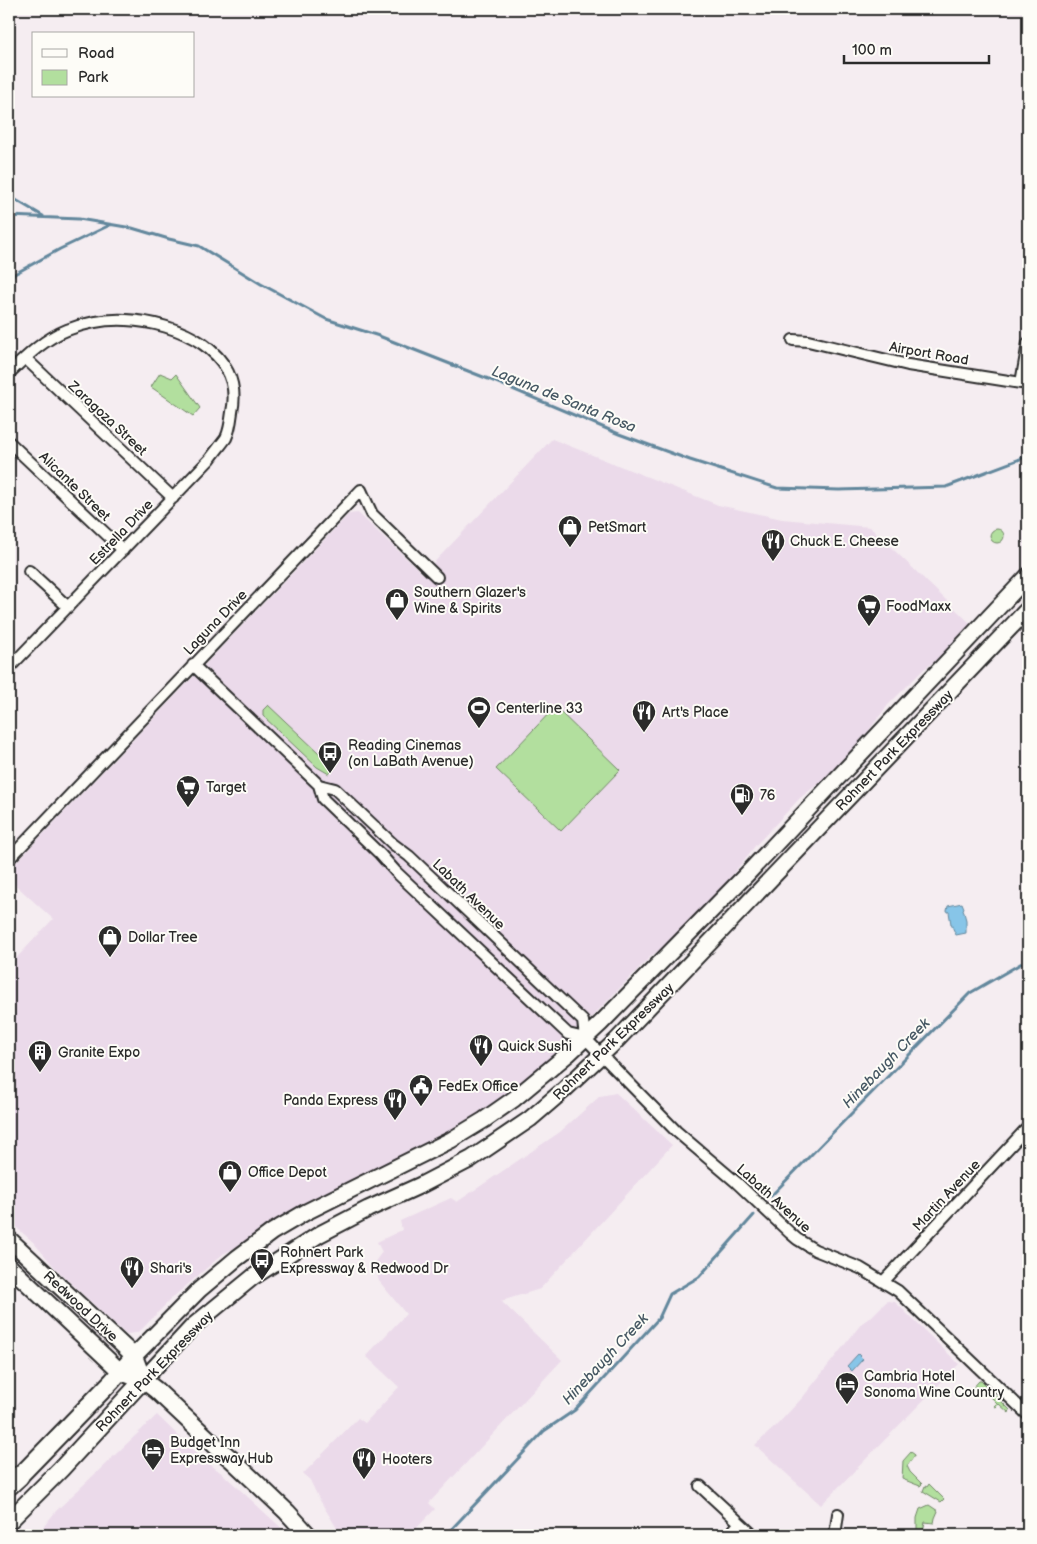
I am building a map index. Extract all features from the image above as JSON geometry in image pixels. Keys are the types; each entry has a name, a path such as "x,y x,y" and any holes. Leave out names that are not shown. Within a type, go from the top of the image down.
{"main road":[{"name":"Rohnert Park Expressway","path":"12,1483 199,1290 237,1258 280,1227 306,1212 451,1140 484,1120 540,1078 585,1038 748,873 1028,576"},
{"name":"Rohnert Park Expressway","path":"9,1521 62,1470 193,1326 253,1276 320,1234 368,1209 421,1185 471,1158 530,1119 565,1090 602,1056 1028,610"},
{"path":"971,636 987,652"},
{"path":"884,730 898,746"},
{"path":"357,1188 368,1209"},
{"name":"Redwood Drive","path":"9,1239 134,1356 143,1380"},
{"name":"Redwood Drive","path":"9,1266 121,1372 143,1380 156,1390 287,1512 308,1535"}],"street":[{"name":"Estrella Drive","path":"10,666 210,459 224,441 234,403 234,391 230,377 224,365 207,346 172,329 145,322 108,321 80,326 67,330 45,342 25,358"},
{"name":"Airport Road","path":"793,340 808,341 908,365 1021,383 1028,343"},
{"path":"9,373 25,358"},
{"name":"Zaragoza Street","path":"25,358 173,498"},
{"name":"Alicante Street","path":"9,442 123,550"},
{"name":"Laguna Drive","path":"9,859 361,490 372,514 437,577"},
{"path":"29,571 68,606"},
{"name":"Labath Avenue","path":"193,665 318,784 335,789 392,843 409,856 560,999 582,1020 585,1038"},
{"name":"Labath Avenue","path":"318,784 323,799 402,878 568,1034 585,1038 676,1131 771,1216 797,1239 815,1250 860,1268 898,1291 1028,1415"},
{"name":"Martin Avenue","path":"883,1282 1028,1127"},
{"path":"700,1486 753,1535"},
{"path":"835,1535 838,1514"},
{"path":"729,1535 740,1523"}],"shaded area":[{"path":"552,439 718,505 782,519 870,527 971,624 942,656 924,669 888,705 863,738 823,780 800,798 755,846 725,884 665,946 651,956 541,1069 484,1111 453,1130 421,1148 332,1189 223,1254 172,1298 141,1330 136,1333 127,1334 58,1271 33,1242 9,1221 9,966 53,919 9,879 9,870 349,514 358,513 423,574"},
{"path":"616,1093 672,1145 540,1289 501,1301 562,1360 429,1503 435,1509 410,1535 341,1535 310,1480 303,1474 358,1418 365,1423 399,1387 366,1356 406,1314 379,1281 374,1263 382,1252 377,1242 402,1230 400,1221 451,1198 457,1202 560,1132 600,1096"},
{"path":"889,1301 895,1302 959,1364 821,1505 755,1445 803,1397 862,1323"},
{"path":"157,1415 198,1455 224,1475 289,1535 37,1535 56,1511"}],"green space":[{"path":"160,373 172,378 176,374 200,408 193,416 151,387"},
{"path":"997,529 1002,531 1004,536 1002,541 997,543 992,541 990,536 992,531"},
{"path":"268,705 335,768 329,774 317,767 263,716 263,710"},
{"path":"555,707 620,770 561,831 496,769"},
{"path":"979,1381 1010,1410 1009,1413 999,1404 996,1407 994,1406 997,1403 986,1392 982,1396 976,1390 973,1394 970,1391"},
{"path":"911,1452 915,1455 907,1466 910,1472 922,1484 920,1486 902,1479 903,1461"},
{"path":"929,1484 944,1499 941,1502 923,1491 925,1486 927,1487"},
{"path":"929,1505 938,1511 934,1523 925,1522 923,1531 917,1535 917,1518 920,1509"}],"water":[{"path":"962,903 966,920 966,933 956,935 951,924 949,912 947,911 948,906"},
{"path":"858,1354 863,1359 852,1371 847,1366"}],"waterway":[{"path":"9,196 43,216"},
{"name":"Laguna de Santa Rosa","path":"9,216 79,219 132,228 199,246 261,284 326,319 379,336 496,382 619,434 690,460 777,488 839,490 946,487 1028,456"},
{"path":"9,277 60,249 110,225"},
{"name":"Hinebaugh Creek","path":"771,1196 970,993 1028,961"},
{"name":"Hinebaugh Creek","path":"446,1535 544,1431 575,1410 659,1318 670,1294 699,1277 754,1215"}],"place":[{"name":"PetSmart","path":"570,548"},
{"name":"Chuck E. Cheese","path":"773,562"},
{"name":"Southern Glazer's Wine & Spirits","path":"397,621"},
{"name":"FoodMaxx","path":"869,627"},
{"name":"Centerline 33","path":"479,729"},
{"name":"Art's Place","path":"644,733"},
{"name":"Reading Cinemas (on LaBath Avenue)","path":"330,774"},
{"name":"Target","path":"188,808"},
{"name":"76","path":"742,816"},
{"name":"Dollar Tree","path":"110,958"},
{"name":"Quick Sushi","path":"481,1067"},
{"name":"Granite Expo","path":"40,1073"},
{"name":"FedEx Office","path":"421,1107"},
{"name":"Panda Express","path":"395,1121"},
{"name":"Office Depot","path":"230,1193"},
{"name":"Rohnert Park Expressway & Redwood Dr","path":"262,1281"},
{"name":"Shari's","path":"132,1289"},
{"name":"Cambria Hotel Sonoma Wine Country","path":"847,1405"},
{"name":"Budget Inn Expressway Hub","path":"153,1471"},
{"name":"Hooters","path":"364,1480"}]}
